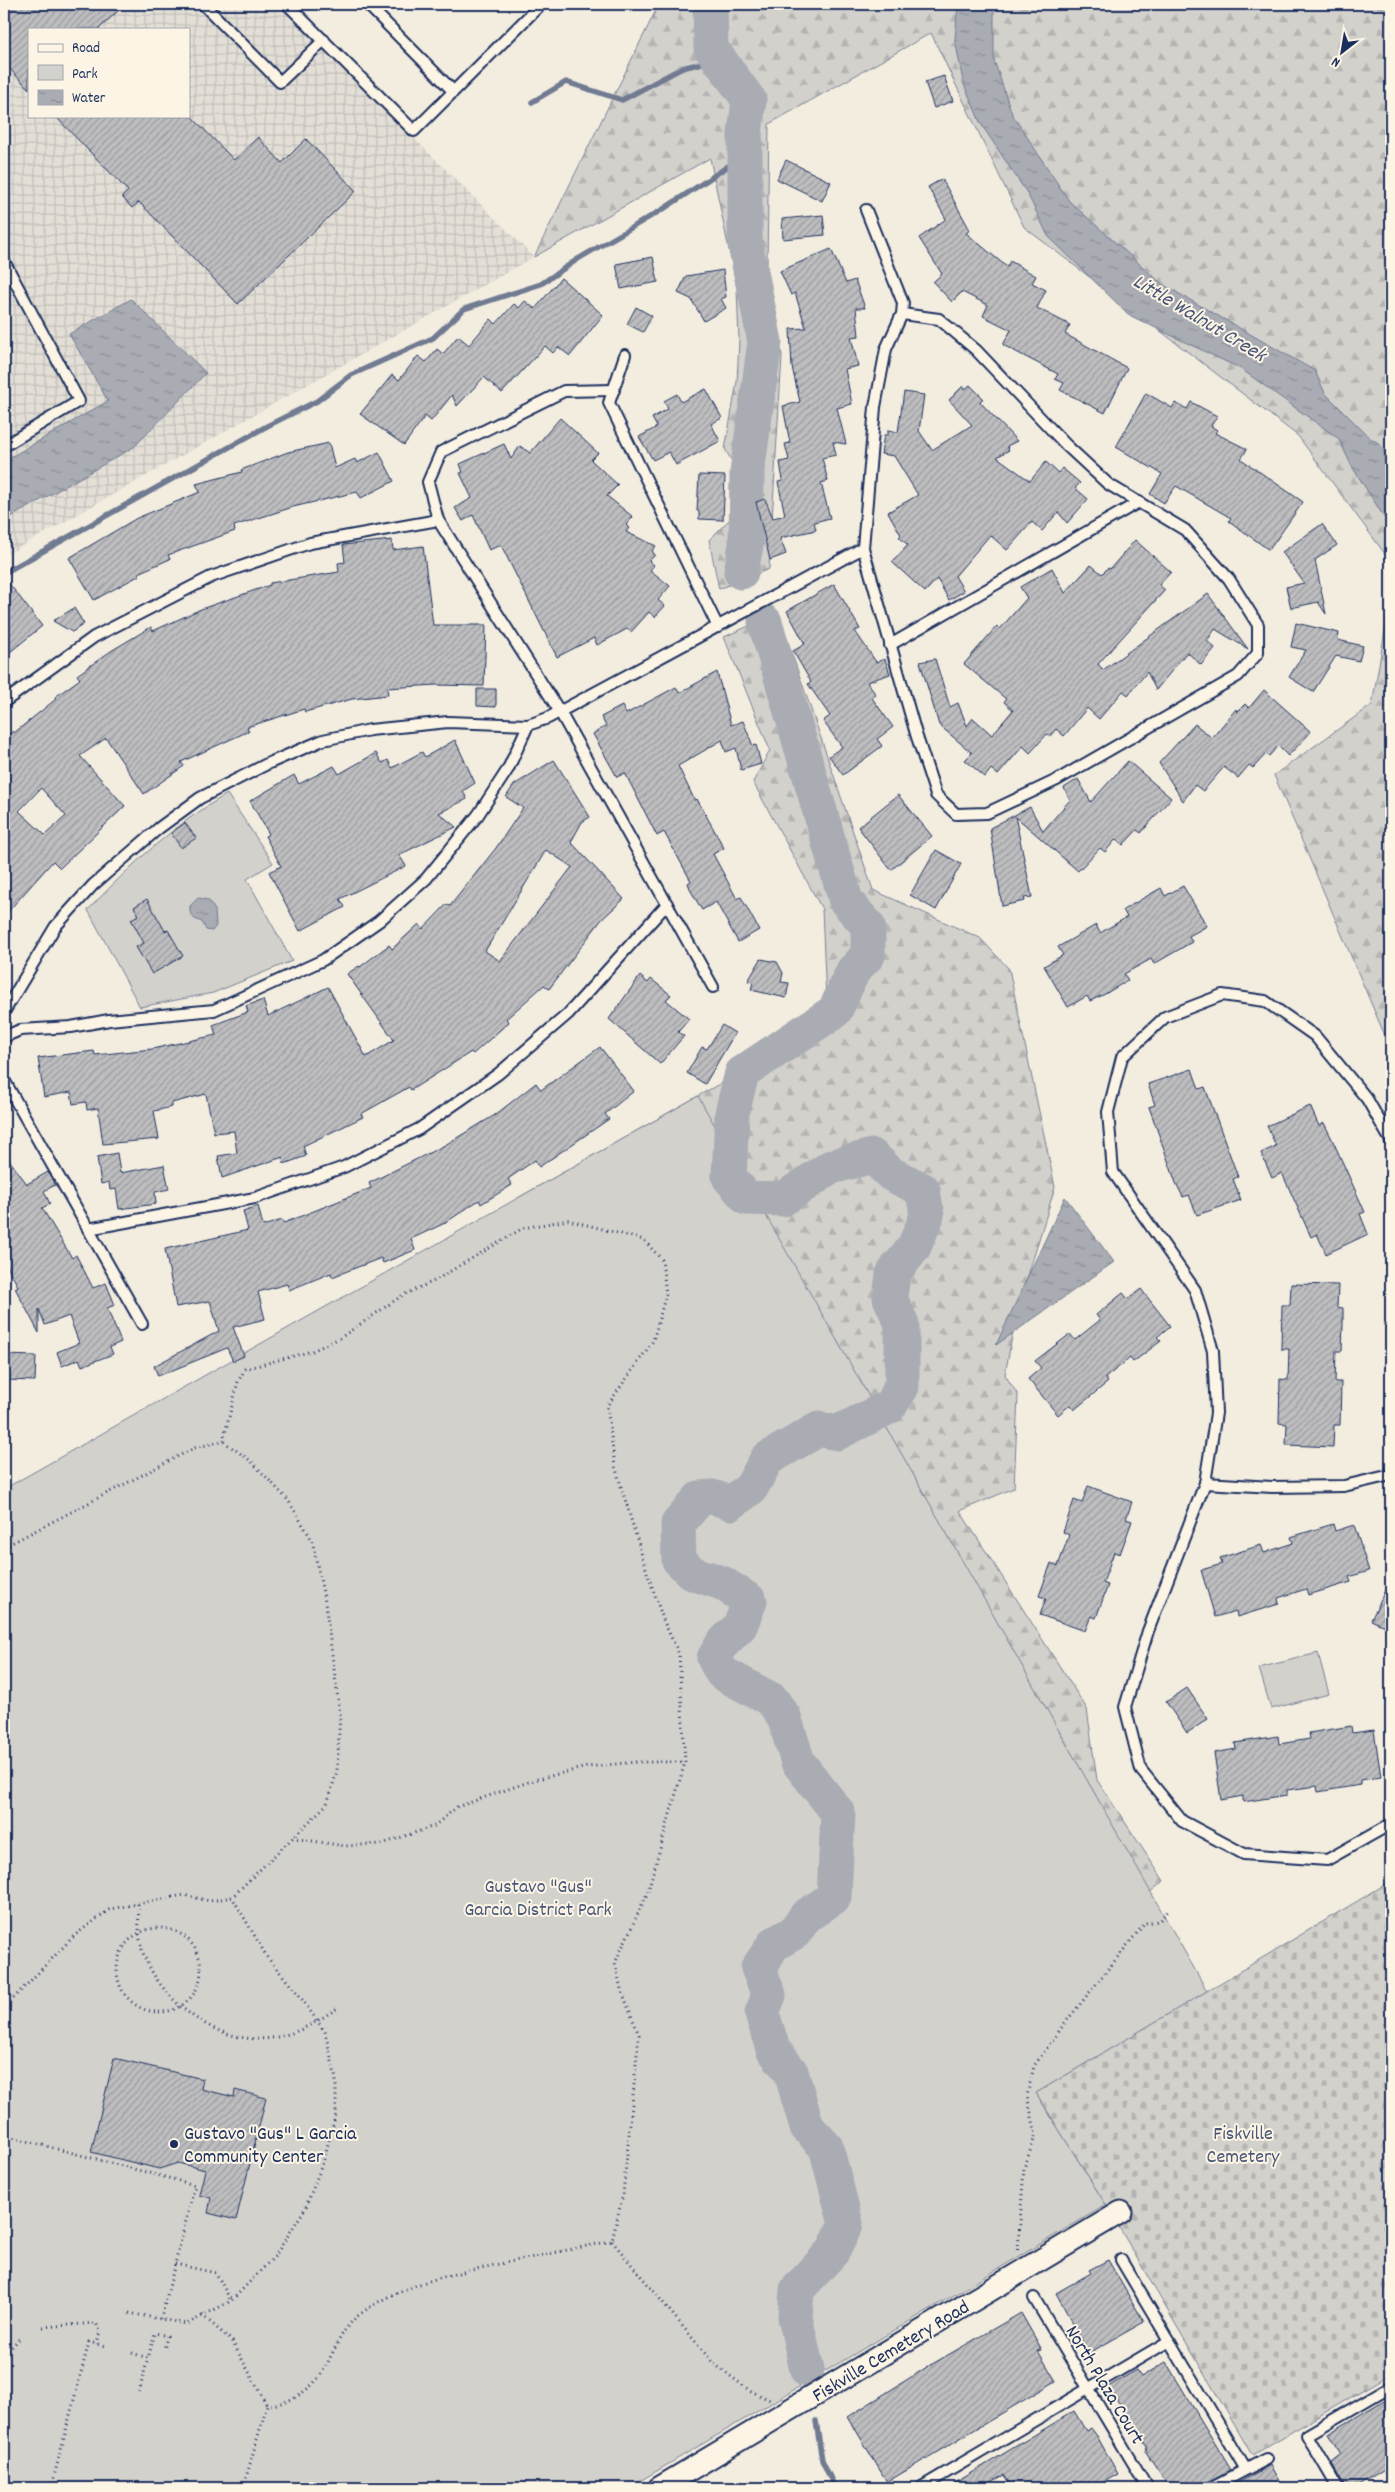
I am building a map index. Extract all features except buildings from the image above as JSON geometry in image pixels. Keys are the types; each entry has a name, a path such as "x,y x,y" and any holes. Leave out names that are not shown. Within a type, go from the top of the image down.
{"street":[{"name":"Fiskville Cemetery Road","path":"659,2488 1121,2212"}],"lane":[{"path":"203,4 280,82 324,40"},
{"path":"287,4 414,131 541,4"},
{"path":"367,4 453,91"},
{"path":"866,210 903,303 902,314 886,349 874,407 863,548 890,645 936,795 956,814 987,813 1057,780 1238,676 1258,653 1258,625 1229,579 1185,530 1108,484 1066,445 976,350 939,319 902,314"},
{"path":"4,261 79,401 4,446"},
{"path":"625,355 609,403 718,626"},
{"path":"614,390 564,391 441,452 428,482 438,520 560,712 713,987"},
{"path":"890,645 1139,502"},
{"path":"4,702 94,637 212,577 310,543 438,520"},
{"path":"4,1012 54,928 93,885 159,828 200,798 267,764 323,740 370,730 448,722 528,725 560,712 863,548"},
{"path":"4,1037 20,1030 71,1027 109,1020 214,1010 323,960 379,921 426,879 478,815 508,769 528,725"},
{"path":"88,1229 255,1198 344,1167 419,1129 498,1074 568,1014 667,904"},
{"path":"1391,1141 1368,1099 1315,1036 1265,1001 1222,995 1165,1017 1122,1057 1108,1112 1113,1172 1195,1290 1213,1351 1216,1413 1205,1483 1148,1631 1125,1706 1141,1770 1182,1821 1244,1854 1327,1860 1391,1824"},
{"path":"4,1080 142,1324"},
{"path":"1205,1483 1272,1487 1344,1486 1391,1475"},
{"path":"1121,2260 1246,2468"},
{"name":"North Plaza Court","path":"1034,2298 1148,2488"},
{"path":"920,2488 1169,2341"},
{"path":"1338,2488 1307,2435 1391,2386"},
{"path":"1211,2488 1266,2459"}],"path":[{"path":"223,1441 238,1382 245,1369 312,1351 340,1338 403,1295 434,1281 523,1228 568,1220 644,1240 662,1260 666,1294 652,1341 607,1406 615,1466 664,1622 679,1654 685,1762 647,1894 615,1963 638,2035 623,2194 612,2241"},
{"path":"4,1547 194,1448 223,1441"},
{"path":"4,2008 74,1936 110,1909 184,1895 210,1901 232,1897 294,1838 326,1804 337,1771 340,1714 325,1602 312,1540 288,1500 250,1461 223,1441"},
{"path":"294,1838 345,1846 382,1844 434,1826 457,1807 534,1780 587,1767 636,1762 685,1762"},
{"path":"129,2313 187,2324 231,2301 275,2256 306,2207 324,2159 336,2114 336,2079 325,2032 299,1995 267,1957 232,1897"},
{"path":"138,1904 143,1952 157,1982 197,2019 223,2032 252,2039 284,2036 317,2021 339,2007"},
{"path":"1019,2273 1018,2234 1021,2190 1024,2168 1036,2134 1027,2096 1034,2066 1065,2022 1145,1923 1160,1921 1169,1910"},
{"path":"156,1928 170,1930 184,1936 194,1946 200,1960 201,1974 197,1989 189,2000 181,2006 165,2012 152,2012 139,2008 129,2000 121,1989 117,1976 117,1963 122,1950 129,1940 140,1933 156,1928"},
{"path":"4,2135 195,2185 161,2319"},
{"path":"267,2405 281,2405 301,2394 322,2373 341,2333 358,2316 382,2299 439,2277 612,2241"},
{"path":"612,2241 713,2363 749,2390 790,2410"},
{"path":"175,2264 216,2273 231,2301"},
{"path":"202,2315 232,2341 267,2405 243,2488"},
{"path":"43,2327 83,2322 96,2323 100,2331 97,2344"},
{"path":"139,2392 155,2333 167,2336 164,2350"},
{"path":"4,2365 8,2351 19,2339"},
{"path":"51,2488 89,2342 105,2346"},
{"path":"132,2353 148,2358"}],"shaded area":[{"path":"4,4 279,4 534,257 4,556"}],"green space":[{"path":"659,4 1391,4 1391,562 1298,436 1024,227 931,33 769,124 767,267 782,356 769,569 719,589 709,540 731,518 733,463 725,449 737,382 739,340 737,289 710,158 534,257"},
{"path":"1391,596 1391,1050 1274,775 1372,705"},
{"name":"Gustavo \"Gus\" Garcia District Park","path":"778,613 873,890 980,938 1009,969 1055,1187 1016,1315 1005,1375 1018,1395 1014,1488 960,1511 1087,1709 1097,1780 1164,1881 1120,1916 628,2488 137,2488 516,1199 827,1023 822,909 753,782 770,750 724,637"},
{"path":"227,794 273,863 247,879 292,961 213,993 140,1007 88,910 153,847 188,819"},
{"name":"Gustavo \"Gus\" Garcia District Park","path":"698,1096 1207,1991 1036,2093 1106,2205 628,2488 4,2488 4,1489"},
{"path":"1318,1653 1329,1694 1271,1709 1259,1668"},
{"name":"Fiskville Cemetery","path":"1391,1881 1391,2374 1252,2455 1106,2205 1036,2093"}],"water":[{"name":"Little Walnut Creek","path":"958,4 994,4 994,60 1012,114 1069,201 1162,284 1315,371 1325,393 1370,438 1380,444 1391,465 1391,528 1351,465 1339,439 1241,369 1129,315 1048,236 1027,193 981,124 963,82 955,39"},
{"path":"131,299 206,373 134,447 4,521 4,461 108,401 69,334"},
{"path":"198,898 208,900 215,910 216,926 212,931 206,930 202,922 191,915 190,906"},
{"path":"1065,1197 1114,1262 996,1345"}],"waterway":[{"path":"710,4 711,48 749,100 745,134 745,242 765,342 747,473 746,545 741,572"},
{"path":"532,102 566,82 622,100 682,68 719,59"},
{"path":"4,573 267,426 317,401 351,375 433,338 464,309 541,284 578,259 665,208 745,155"},
{"path":"765,622 846,901 868,926 868,955 853,971 835,1011 742,1073 732,1113 729,1177 747,1198 783,1199 831,1167 872,1156 891,1174 923,1190 927,1216 914,1247 893,1274 890,1298 902,1324 902,1387 889,1407 837,1433 819,1429 767,1459 751,1488 731,1503 713,1497 700,1498 678,1524 679,1560 692,1573 722,1583 750,1601 740,1626 723,1643 714,1658 722,1673 772,1700 784,1717 798,1762 838,1813 834,1897 806,1916 795,1932 774,1944 758,1968 769,1995 762,2013 773,2049 791,2072 807,2127 826,2147 846,2224 833,2251 797,2290 795,2317 807,2370"},
{"path":"816,2421 822,2460 835,2488"}],"place":[{"name":"Gustavo \"Gus\" L Garcia Community Center","path":"174,2144"}]}
